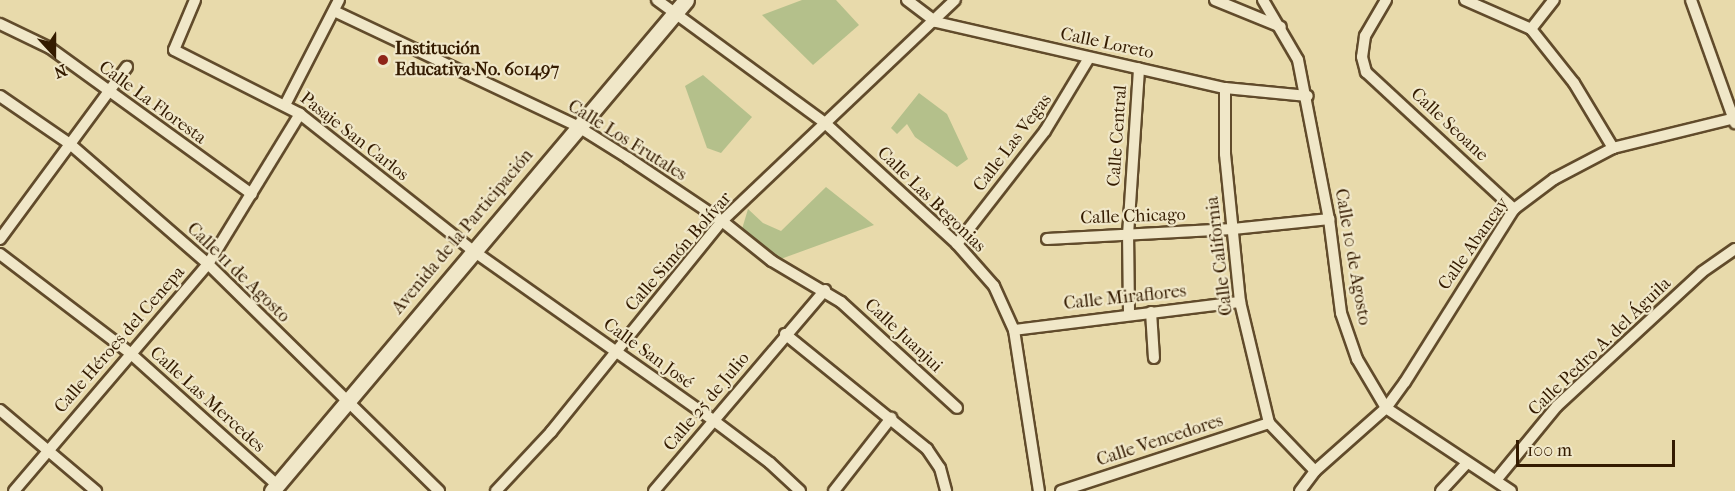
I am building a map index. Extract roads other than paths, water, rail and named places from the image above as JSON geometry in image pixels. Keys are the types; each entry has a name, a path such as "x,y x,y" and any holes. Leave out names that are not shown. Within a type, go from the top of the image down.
{"main road":[{"name":"Avenida de la Participación","path":"274,488 344,401 681,6"}],"street":[{"name":"Pasaje San Carlos","path":"195,0 174,50 300,114 472,250"},
{"path":"285,105 339,0"},
{"name":"Calle Las Begonias","path":"657,0 681,6 825,123 957,244 994,286 1014,330 1039,491"},
{"name":"Calle Loreto","path":"907,0 936,22 1225,88 1308,96"},
{"name":"Calle Simón Bolívar","path":"496,491 550,432 723,221 825,123 936,22 955,0"},
{"path":"1215,0 1281,27"},
{"name":"Calle 10 de Agosto","path":"1263,0 1281,27 1298,60 1308,96 1329,219 1341,313 1357,359 1386,408 1466,464 1497,479 1511,491"},
{"name":"Calle Seoane","path":"1386,0 1365,36 1363,64 1514,209"},
{"path":"1465,0 1531,29 1574,83 1613,148"},
{"path":"1531,29 1554,0"},
{"path":"1691,0 1734,120"},
{"name":"Calle Los Frutales","path":"334,11 577,126 723,221 772,261 825,291"},
{"name":"Calle La Floresta","path":"0,24 50,48 109,93 252,194"},
{"name":"Calle Las Vegas","path":"957,244 1045,131 1089,58"},
{"path":"0,239 127,67"},
{"name":"Calle Central","path":"1130,313 1128,235 1139,68"},
{"name":"Calle California","path":"1225,88 1225,154 1240,302 1269,423"},
{"name":"Calle 11 de Agosto","path":"0,96 70,144 208,264 344,401 439,491"},
{"name":"Calle Héroes del Cenepa","path":"14,491 46,450 208,264 300,114"},
{"name":"Calle Abancay","path":"1300,491 1315,471 1386,408 1514,209 1554,179 1613,148 1734,120"},
{"name":"Calle Chicago","path":"1047,239 1233,229 1329,219"},
{"name":"Calle Pedro A. del Águila","path":"1497,479 1557,406 1702,272 1735,249"},
{"name":"Calle San José","path":"472,250 713,420 770,463 800,491"},
{"name":"Calle Las Mercedes","path":"0,254 130,353 274,488"},
{"name":"Calle 25 de Julio","path":"654,491 785,334 825,291"},
{"name":"Calle Juanjui","path":"825,291 957,408"},
{"name":"Calle Miraflores","path":"1014,330 1130,313 1240,302"},
{"path":"1151,312 1154,358"},
{"path":"785,334 927,449 940,468 946,491"},
{"path":"0,410 96,491"},
{"path":"834,491 891,418"},
{"path":"1269,423 1315,471"},
{"name":"Calle Vencedores","path":"1061,491 1269,423"},
{"path":"1441,491 1466,464"}],"place":[{"name":"Institución Educativa No. 601497","path":"383,60"}]}
